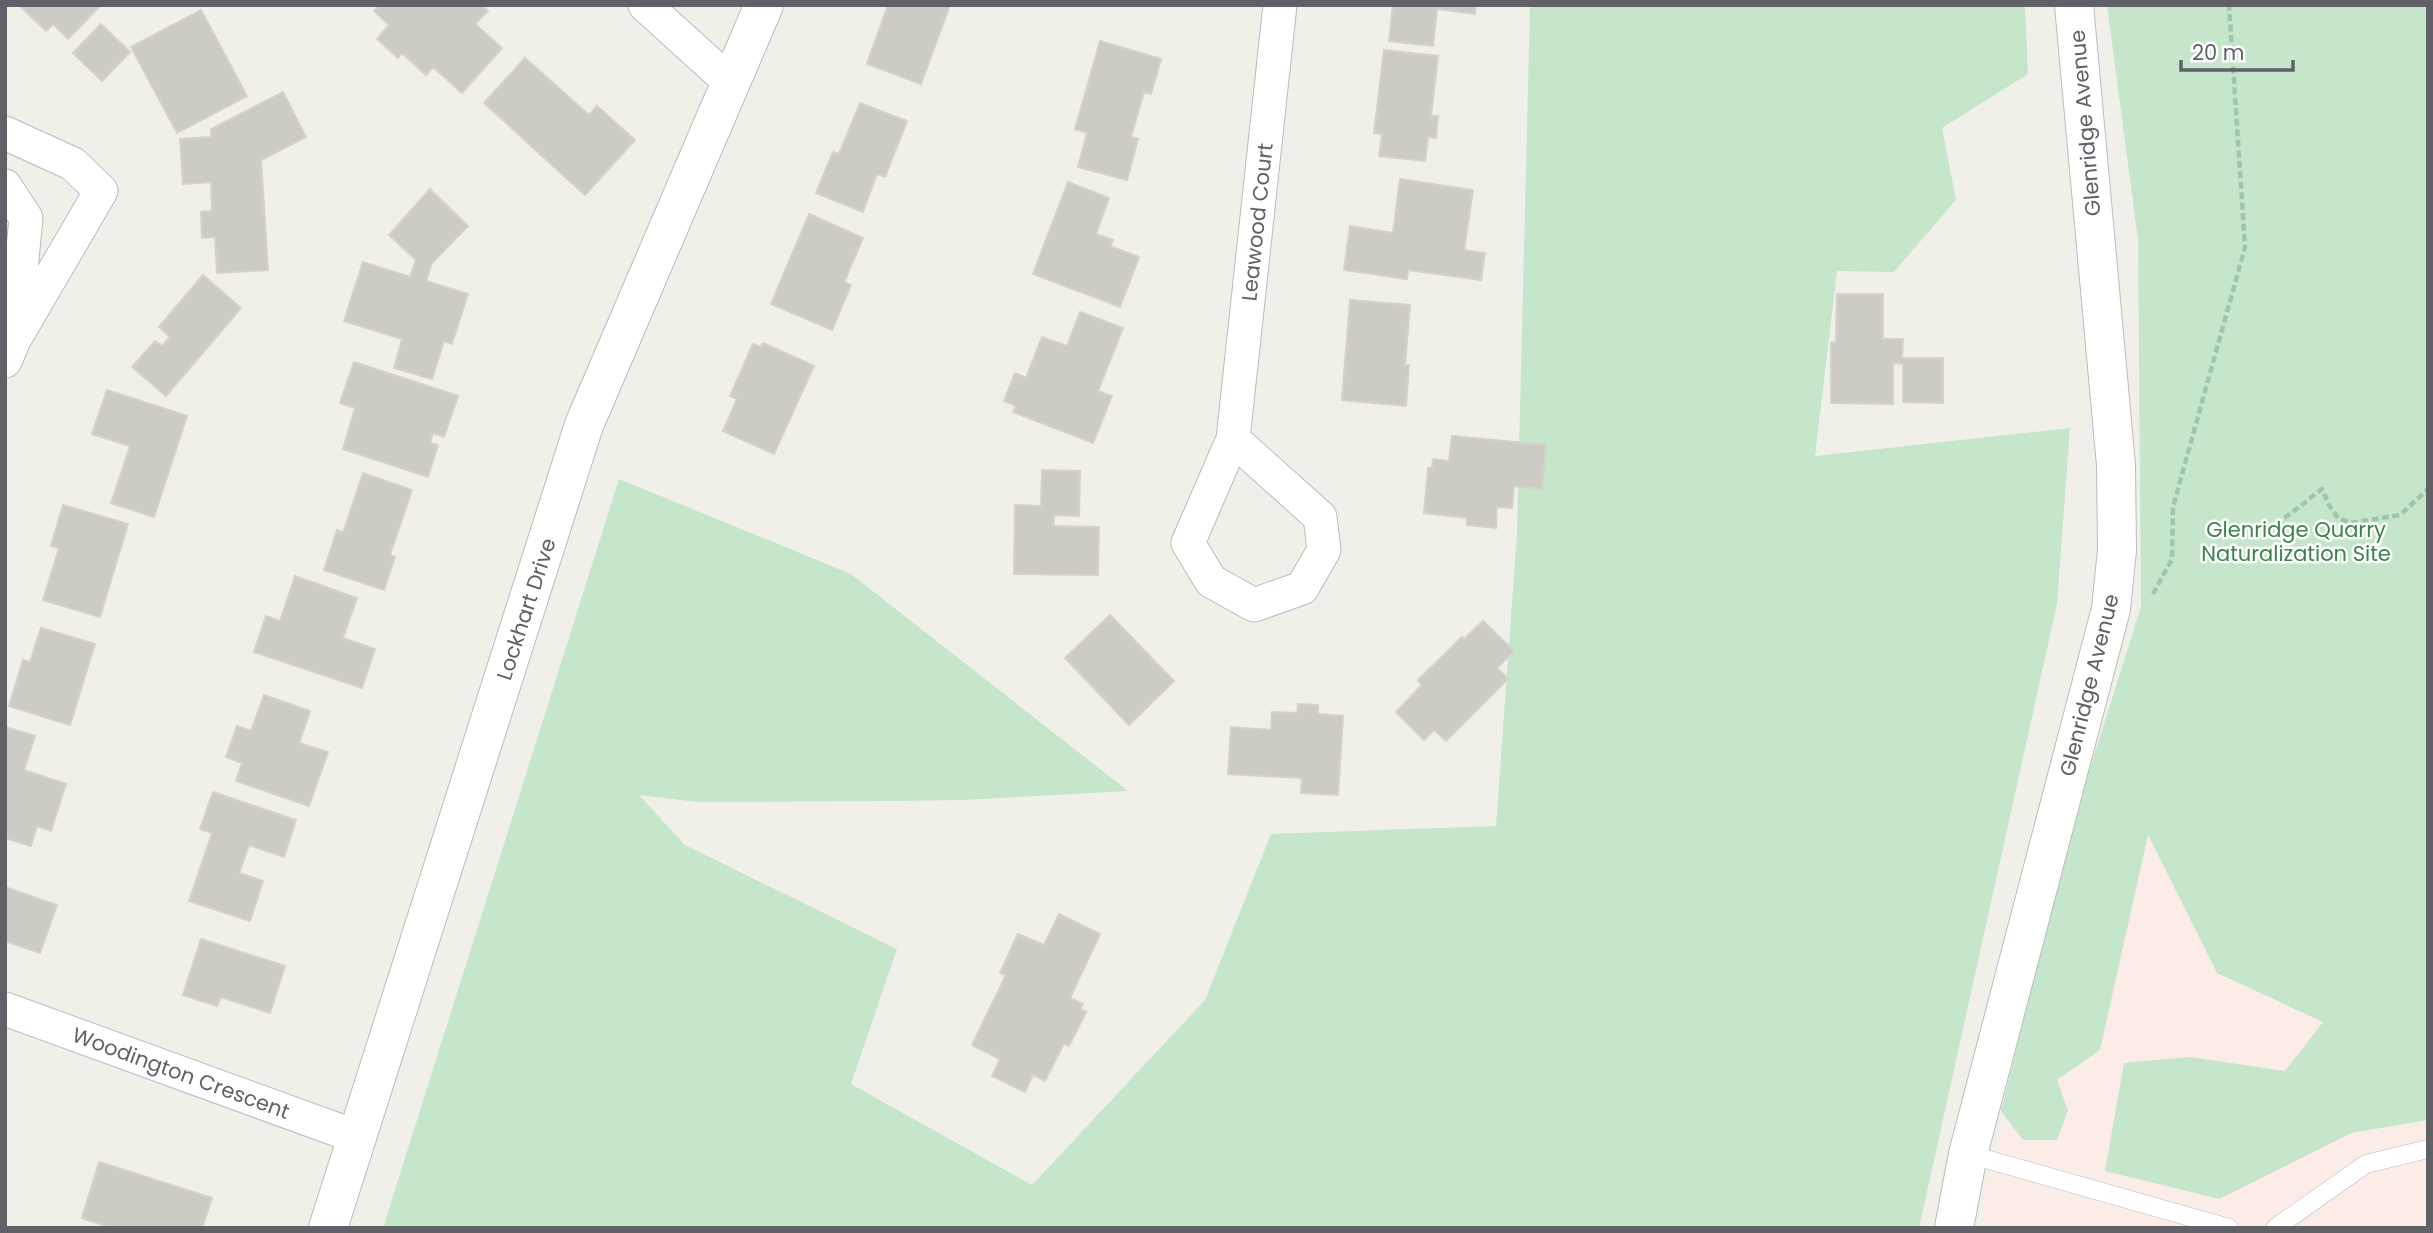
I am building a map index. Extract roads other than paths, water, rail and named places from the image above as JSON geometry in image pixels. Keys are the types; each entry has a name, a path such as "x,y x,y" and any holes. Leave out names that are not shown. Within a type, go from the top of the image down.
{"street":[{"path":"645,5 731,83"},
{"name":"Lockhart Drive","path":"328,1228 584,425 764,5"},
{"name":"Leawood Court","path":"1233,439 1320,517 1324,550 1302,587 1254,605 1211,581 1188,543 1233,439 1280,5"},
{"name":"Glenridge Avenue","path":"1954,1228 1968,1154 2111,609 2117,550 2116,465 2074,5"},
{"path":"5,133 73,164 101,191 9,351"},
{"path":"5,186 26,218 9,351"},
{"name":"Woodington Crescent","path":"5,1009 357,1137"}],"lane":[{"path":"2275,1228 2366,1164 2428,1149"},
{"path":"1968,1154 2229,1228"}],"park label":[{"name":"Glenridge Quarry Naturalization Site","path":"2296,541"}]}
